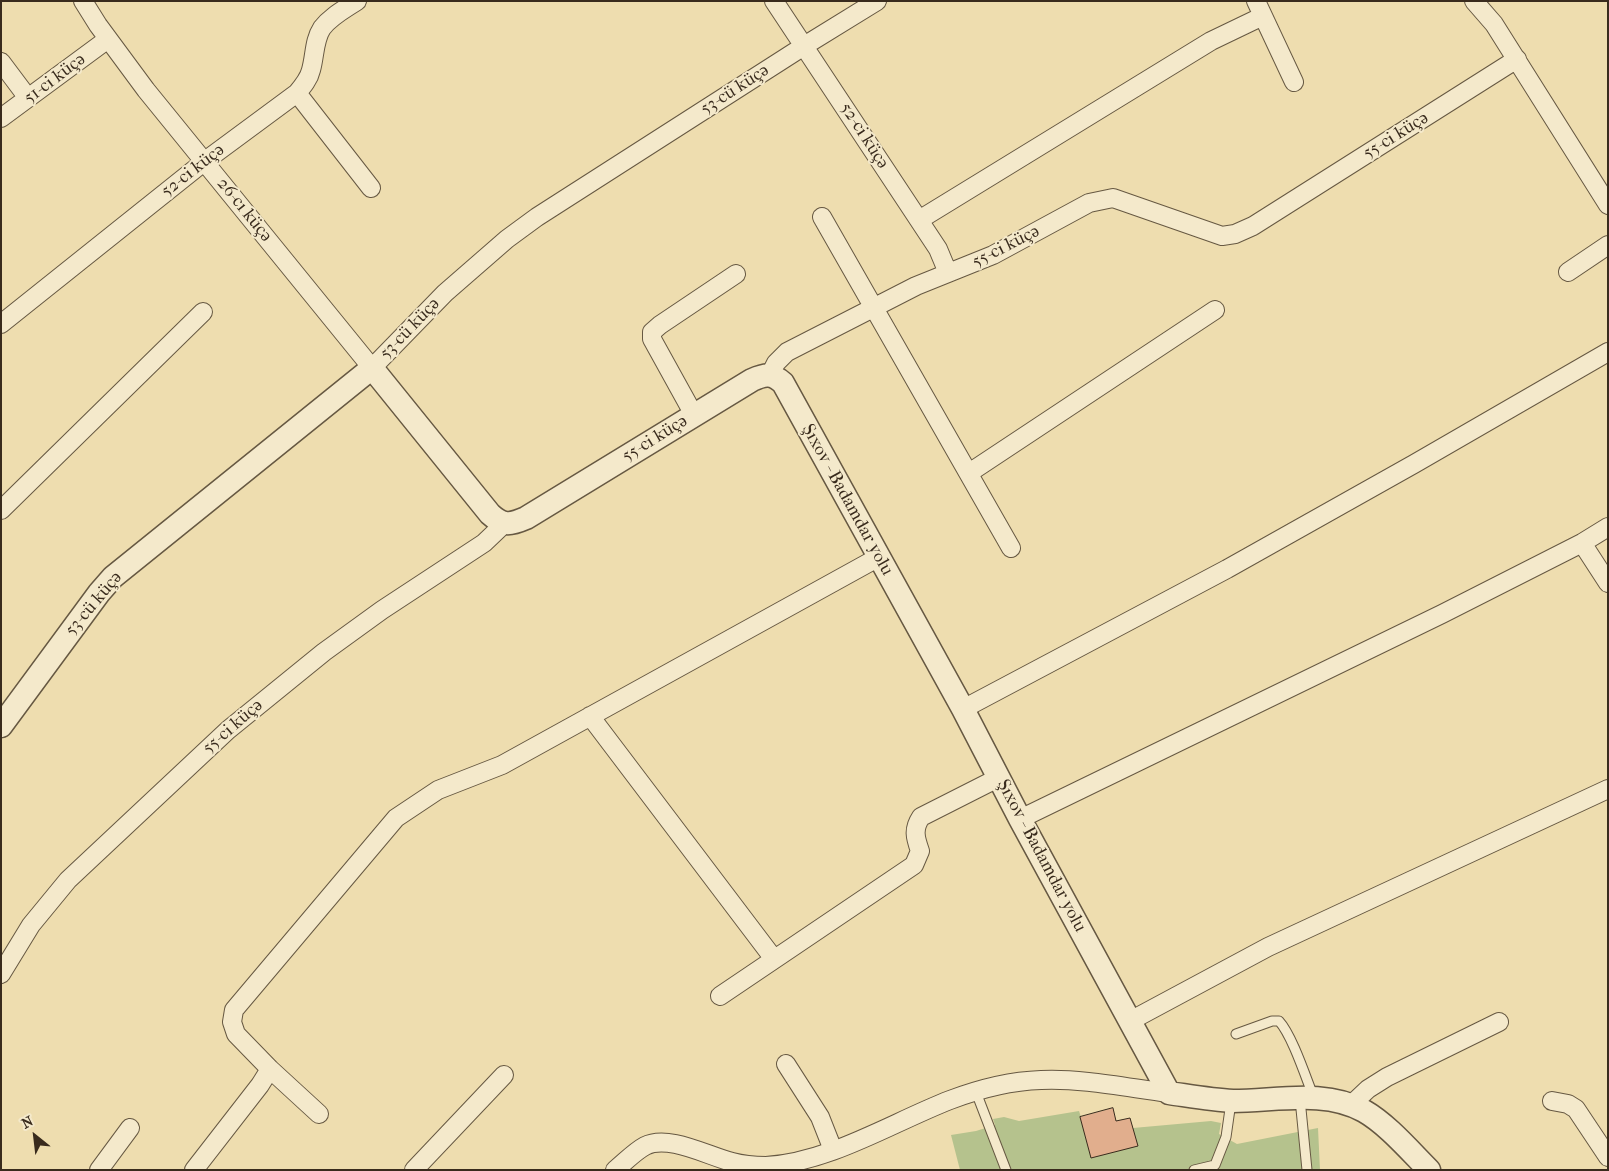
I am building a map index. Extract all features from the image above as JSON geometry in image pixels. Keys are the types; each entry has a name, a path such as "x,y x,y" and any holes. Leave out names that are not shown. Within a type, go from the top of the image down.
{"street":[{"name":"52-ci küçə","path":"1,324 205,161 297,93 306,83 311,71 316,42 322,28 335,15 357,1"},
{"name":"52-ci küçə","path":"774,1 938,249 948,273"},
{"name":"53-cü küçə","path":"1,726 99,592 113,577 372,368 445,293 507,239 804,46 877,1"},
{"path":"1474,1 1494,24 1608,205"},
{"name":"26-cı küçə","path":"87,3 108,39 146,90 372,368"},
{"path":"919,220 1211,41 1260,8 1294,82"},
{"name":"51-ci küçə","path":"1,118 108,39"},
{"name":"55-ci küçə","path":"1,974 31,925 68,880 228,730 324,652 382,610 484,543 505,523 514,523 526,518 752,380 770,375 776,363 787,352 916,286 994,255 1089,203 1113,198 1222,236 1235,234 1253,226 1517,60"},
{"path":"1,62 28,98"},
{"path":"297,93 371,188"},
{"path":"822,217 1011,548"},
{"path":"1568,272 1608,245"},
{"path":"694,415 652,339 652,332 736,274"},
{"path":"969,473 1215,310"},
{"path":"1,510 203,312"},
{"path":"963,709 1227,569 1608,352"},
{"path":"372,368 490,514 505,523"},
{"name":"Şıxov - Badamdar yolu","path":"770,375 783,383 963,709 998,778 1169,1093"},
{"path":"1020,819 1442,614 1582,542 1608,526"},
{"path":"1582,542 1608,583"},
{"path":"319,1114 270,1069 236,1034 232,1022 234,1010 396,818 438,790 502,765 879,557"},
{"path":"590,716 774,959"},
{"path":"720,996 914,865 920,850 915,838 915,827 921,817 998,778"},
{"path":"1130,1021 1268,946 1608,789"},
{"path":"1351,1104 1368,1089 1387,1077 1499,1022"},
{"path":"786,1064 820,1117 833,1150"},
{"path":"194,1170 260,1085 270,1069"},
{"path":"414,1170 504,1075"},
{"path":"616,1170 634,1153 646,1145 663,1142 732,1162 749,1165 791,1166 872,1136 950,1100 1011,1083 1042,1080 1068,1081 1231,1101 1307,1098 1336,1100 1351,1104 1366,1112 1385,1127 1429,1170"},
{"path":"1552,1101 1568,1104 1576,1109 1608,1157"},
{"path":"99,1170 130,1128"},
{"path":"1607,1170 1608,1162"}],"lane":[{"path":"1236,1034 1272,1021 1279,1021 1282,1024 1294,1049 1307,1098 1306,1170"},
{"path":"976,1092 1006,1170"},
{"path":"1194,1170 1216,1167 1226,1137 1231,1101"}],"green space":[{"path":"1113,1108 1116,1121 1130,1118 1133,1128 1211,1121 1221,1123 1219,1134 1237,1144 1318,1128 1320,1170 960,1170 951,1135 976,1131 995,1125 993,1119 1004,1117 1019,1121 1079,1111 1081,1117"}],"building":[{"path":"1113,1108 1116,1121 1130,1118 1138,1146 1091,1158 1080,1117"}]}
